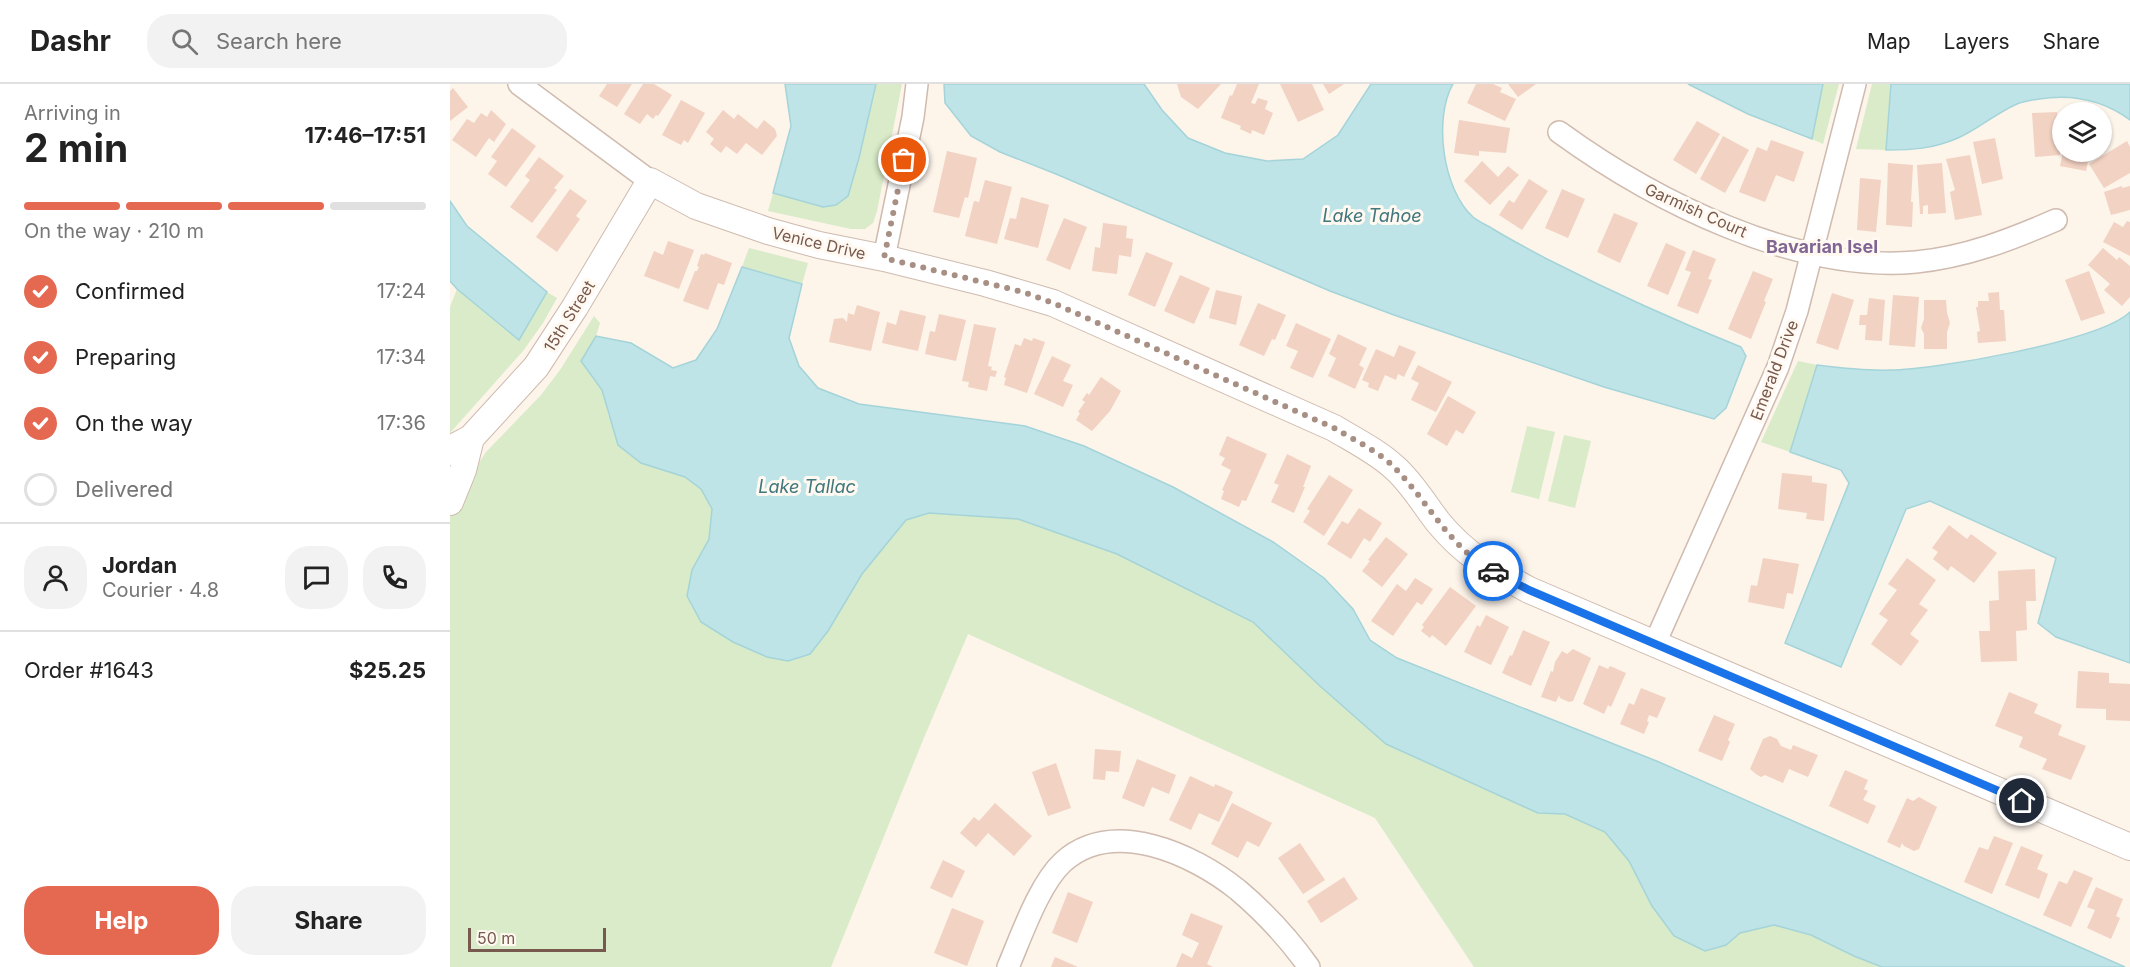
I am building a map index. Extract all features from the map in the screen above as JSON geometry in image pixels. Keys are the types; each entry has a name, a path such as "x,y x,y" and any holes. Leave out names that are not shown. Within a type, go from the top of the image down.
{"street":[{"name":"Venice Drive","path":"519,84 650,181 696,206 730,219 819,245 884,258 1023,292 1053,303 1334,428 1368,448 1395,468 1439,524 1461,547 1488,568 1529,590 2130,847"},
{"path":"884,258 913,117 917,84"},
{"name":"Emerald Drive","path":"1655,643 1778,367 1797,311 1855,84"},
{"name":"Garmish Court","path":"1559,132 1597,160 1692,212 1748,234 1810,253 1877,262 1916,262 1973,252 2002,243 2056,220"},
{"name":"15th Street","path":"450,501 463,470 460,445 536,367 575,307 650,181"},
{"path":"1008,967 1033,910 1047,884 1062,864 1076,852 1092,844 1115,840 1138,842 1167,851 1207,869 1238,890 1292,958 1309,967"}],"green space":[{"path":"876,84 902,84 873,223 865,229 851,229 768,211 773,193 823,207 859,158"},
{"path":"1823,84 1839,84 1823,144 1812,139"},
{"path":"1872,84 1891,84 1886,150 1856,149"},
{"path":"749,248 808,263 802,284 742,267"},
{"path":"457,289 519,340 547,292 557,298 523,351 450,433 450,307"},
{"path":"594,316 600,323 596,336 581,361 602,390 609,417 641,463 685,477 701,489 712,509 709,539 692,570 828,631 862,574 906,520 929,513 1018,519 1117,554 1253,622 1320,686 1386,744 1538,813 1565,814 1605,832 1629,861 1652,906 1726,945 1740,933 1774,925 1811,935 1882,967 1474,967 1375,818 968,634 831,967 450,967 450,517 467,481 486,452 541,395 560,370"},
{"path":"1798,361 1817,365 1790,452 1761,442"},
{"path":"1527,426 1555,432 1539,499 1511,492"},
{"path":"1564,435 1591,441 1575,508 1548,501"}],"water":[{"path":"785,84 876,84 848,196 836,205 823,207 773,193 791,126"},
{"name":"Lake Tahoe","path":"944,84 1144,84 1162,110 1188,138 1225,153 1267,161 1303,159 1338,135 1371,84 1453,84 1443,116 1444,154 1454,190 1473,217 1528,249 1596,283 1741,347 1746,356 1726,408 1714,419 1604,387 1330,291 1000,152 971,136 945,103"},
{"path":"1688,84 1823,84 1812,139 1748,114"},
{"path":"1891,84 2130,84 2130,120 2112,109 2112,102 2063,97 2039,99 2017,104 1965,135 1940,145 1886,150"},
{"path":"450,201 467,226 547,292 519,340 450,281"},
{"name":"Lake Tallac","path":"742,267 802,284 789,338 799,366 818,388 859,404 1025,426 1084,446 1173,487 1273,542 1324,578 1353,609 1370,640 1397,658 1659,762 2125,967 1882,967 1811,935 1774,925 1740,933 1726,945 1705,951 1674,936 1652,906 1629,861 1605,832 1565,814 1538,813 1386,744 1320,686 1253,622 1117,554 1018,519 929,513 906,520 862,574 828,631 810,654 788,661 767,657 733,642 701,622 687,596 692,570 709,539 712,509 701,489 685,477 641,463 618,445 602,390 581,361 596,336 631,343 673,368 696,360 717,329"},
{"path":"2130,312 2130,663 2056,637 2038,623 2056,558 1930,501 1906,509 1841,667 1785,643 1849,483 1841,470 1790,452 1817,365 1863,370 1890,370 1978,359 2016,352 2086,333 2113,323"}],"building":[{"path":"607,84 632,84 617,107 599,96"},
{"path":"643,84 654,84 672,95 658,116 656,115 653,119 647,114 640,124 624,114"},
{"path":"1177,84 1221,84 1198,109 1181,97"},
{"path":"1237,84 1259,84 1251,103 1255,104 1258,98 1268,101 1265,109 1273,113 1264,135 1252,130 1251,134 1240,129 1241,126 1221,118"},
{"path":"1280,84 1312,84 1324,110 1298,122"},
{"path":"1323,84 1344,84 1329,94"},
{"path":"1476,84 1493,84 1502,88 1500,92 1516,99 1505,121 1467,103"},
{"path":"1508,84 1536,84 1518,97"},
{"path":"453,88 468,107 450,121 450,91"},
{"path":"681,100 705,113 688,143 684,140 681,145 662,135"},
{"path":"491,110 506,124 494,142 489,138 476,157 452,140 467,119 474,123 481,113 487,117"},
{"path":"723,110 734,119 738,114 757,129 764,120 775,129 777,136 762,155 746,143 737,154 726,146 721,153 710,144 714,139 706,132"},
{"path":"2052,112 2052,156 2035,157 2032,113"},
{"path":"1459,120 1510,128 1506,153 1479,151 1479,156 1454,153"},
{"path":"1697,121 1720,134 1696,174 1673,160"},
{"path":"512,128 536,146 506,187 488,174 497,161 491,157"},
{"path":"1723,136 1749,150 1725,193 1700,179"},
{"path":"1995,138 2003,179 1982,184 1973,142"},
{"path":"1771,140 1804,152 1794,182 1776,175 1765,202 1739,192 1757,147 1767,151"},
{"path":"2127,141 2130,147 2130,173 2104,188 2089,164 2112,162 2112,150"},
{"path":"947,151 977,158 968,198 965,197 959,218 933,212"},
{"path":"1970,155 1982,215 1955,220 1950,192 1955,190 1946,159"},
{"path":"539,157 564,176 554,188 557,190 532,223 510,207 530,180 525,176"},
{"path":"1482,161 1498,177 1508,166 1519,175 1490,205 1464,181"},
{"path":"2061,162 2088,162 2086,171 2060,166"},
{"path":"1888,163 1913,165 1912,227 1886,225"},
{"path":"1942,163 1946,213 1928,214 1928,205 1923,206 1923,214 1920,214 1917,165"},
{"path":"1860,178 1881,180 1876,232 1857,230"},
{"path":"1529,179 1548,191 1522,230 1499,215 1509,200 1514,203"},
{"path":"985,180 1012,187 997,244 965,236 974,201 979,202"},
{"path":"2122,186 2122,188 2130,186 2130,210 2111,215 2104,192"},
{"path":"570,189 587,201 576,216 580,219 557,252 536,237"},
{"path":"1562,189 1585,199 1568,238 1545,228"},
{"path":"1021,197 1049,205 1038,248 1004,239 1010,218 1016,219"},
{"path":"1614,213 1638,223 1620,263 1597,252"},
{"path":"1064,218 1087,227 1070,270 1046,260"},
{"path":"2127,221 2130,222 2130,256 2103,242 2114,222 2123,227"},
{"path":"1103,223 1127,226 1126,238 1133,239 1131,257 1119,255 1117,274 1092,271 1095,247 1100,248"},
{"path":"668,241 694,250 679,289 644,276 654,251 663,255"},
{"path":"1666,243 1686,252 1668,295 1647,286"},
{"path":"2103,248 2117,260 2119,257 2130,266 2130,297 2122,306 2104,290 2110,284 2088,265"},
{"path":"1693,250 1716,259 1708,279 1712,280 1698,314 1677,306 1691,272 1685,270"},
{"path":"1146,252 1173,263 1155,307 1128,295"},
{"path":"705,253 732,263 724,285 718,283 708,310 683,301 695,271 699,267 697,266 701,254"},
{"path":"1753,271 1773,279 1751,339 1728,329"},
{"path":"2089,271 2105,313 2081,321 2065,280"},
{"path":"1180,275 1210,288 1194,324 1164,311"},
{"path":"1216,290 1242,296 1236,325 1209,318"},
{"path":"1999,292 2000,310 2004,310 2006,341 1978,343 1977,332 1980,331 1976,307 1978,307 1978,301 1989,301 1988,293"},
{"path":"1832,293 1854,300 1838,350 1816,343"},
{"path":"1893,295 1919,297 1915,347 1889,345"},
{"path":"1869,298 1885,300 1882,341 1865,340 1866,325 1859,325 1860,315 1867,315"},
{"path":"1924,300 1946,300 1950,323 1947,332 1947,349 1924,349 1924,334 1921,328 1924,319"},
{"path":"1258,303 1286,315 1275,340 1272,339 1264,356 1239,345"},
{"path":"857,305 880,312 871,351 829,342 834,319 843,318 847,322 848,313 854,315"},
{"path":"900,310 926,316 918,351 882,343 887,322 896,325"},
{"path":"939,314 966,320 956,361 925,354 930,331 935,332"},
{"path":"1296,323 1331,339 1313,378 1290,368 1298,351 1286,346"},
{"path":"974,324 996,328 988,366 992,367 991,370 997,371 995,377 990,376 987,391 968,387 969,382 962,381"},
{"path":"1338,334 1367,348 1359,365 1364,368 1355,389 1328,376 1336,358 1329,354"},
{"path":"1024,338 1045,342 1027,393 1004,385 1006,378 1004,377 1015,344 1021,346"},
{"path":"1399,345 1416,352 1404,377 1398,374 1396,380 1385,375 1378,391 1368,387 1369,383 1362,380 1376,349 1394,357"},
{"path":"1052,356 1071,365 1063,381 1073,385 1063,407 1034,394"},
{"path":"1418,365 1452,382 1436,412 1411,400 1419,383 1411,379"},
{"path":"1101,377 1121,391 1110,411 1092,431 1076,420 1085,402 1082,400 1087,393 1089,395"},
{"path":"1448,396 1476,412 1463,434 1456,430 1447,446 1427,434"},
{"path":"1227,436 1267,454 1246,501 1242,500 1239,507 1221,499 1224,491 1222,490 1231,470 1221,465 1225,458 1219,455"},
{"path":"1287,454 1311,466 1294,513 1271,502 1279,485 1274,483"},
{"path":"1782,473 1812,476 1812,482 1827,484 1824,521 1806,519 1807,513 1778,509"},
{"path":"1329,475 1353,490 1324,536 1303,522 1310,511 1307,509"},
{"path":"1359,508 1382,523 1370,542 1364,538 1351,559 1327,544 1342,521 1348,524"},
{"path":"1949,525 1967,539 1971,534 1997,553 1974,583 1951,566 1948,571 1933,559 1938,552 1932,548"},
{"path":"1386,537 1408,554 1382,587 1362,571"},
{"path":"1763,558 1799,564 1793,594 1787,593 1784,609 1748,602 1751,585 1757,586"},
{"path":"1907,558 1936,580 1919,604 1928,610 1910,634 1919,641 1901,666 1871,644 1888,620 1879,614 1897,590 1888,584"},
{"path":"2035,569 2036,601 2026,601 2027,630 2016,631 2017,661 1981,662 1979,631 1990,631 1989,601 1999,600 1998,571"},
{"path":"1415,578 1433,589 1422,605 1417,602 1393,636 1371,621 1397,584 1406,591"},
{"path":"1450,587 1476,606 1446,646 1432,635 1430,638 1421,631 1424,627 1422,625"},
{"path":"1486,615 1509,627 1491,665 1464,652 1477,625 1480,627"},
{"path":"1523,630 1550,642 1531,686 1502,673"},
{"path":"1573,649 1591,658 1573,701 1569,702 1560,698 1559,695 1556,702 1541,697 1562,651 1567,654"},
{"path":"1599,665 1608,669 1610,666 1626,673 1611,707 1608,705 1604,714 1583,704"},
{"path":"2078,671 2109,673 2109,683 2130,684 2130,721 2106,720 2106,709 2076,708"},
{"path":"1641,688 1666,698 1657,718 1649,715 1644,734 1620,724 1629,703 1634,705"},
{"path":"2009,692 2038,704 2034,713 2062,725 2058,735 2086,746 2071,780 2042,769 2047,759 2019,747 2023,737 1995,726"},
{"path":"1714,715 1735,724 1722,761 1698,751"},
{"path":"1770,736 1777,739 1781,746 1791,750 1793,745 1818,755 1808,777 1789,769 1783,783 1765,775 1761,777 1750,769 1763,739"},
{"path":"1095,749 1121,751 1119,772 1106,771 1105,780 1093,779"},
{"path":"1137,759 1176,775 1169,794 1152,787 1144,807 1122,798"},
{"path":"1056,763 1071,808 1048,816 1032,772"},
{"path":"1845,770 1868,780 1864,789 1868,791 1863,800 1876,806 1868,824 1829,806"},
{"path":"1190,776 1214,787 1215,784 1233,792 1219,822 1199,813 1191,830 1169,820"},
{"path":"1919,797 1937,807 1919,849 1914,851 1902,843 1900,848 1887,842 1907,798 1913,801"},
{"path":"995,803 1032,836 1014,856 988,833 976,847 960,833 974,817 979,821"},
{"path":"1232,803 1272,823 1259,847 1247,841 1238,858 1211,844"},
{"path":"1994,836 2013,843 1992,894 1964,882 1979,847 1988,850"},
{"path":"1300,843 1325,880 1303,894 1278,858"},
{"path":"2021,846 2043,855 2037,869 2048,874 2039,899 2005,885"},
{"path":"943,860 965,871 952,898 930,888"},
{"path":"2074,870 2093,878 2071,927 2043,915 2059,881 2067,884"},
{"path":"1344,877 1358,899 1321,923 1307,901"},
{"path":"2096,887 2123,899 2116,916 2120,918 2111,939 2087,928 2095,910 2087,907"},
{"path":"1068,892 1093,902 1077,943 1052,933"},
{"path":"952,908 984,921 967,966 934,953"},
{"path":"1191,913 1223,926 1207,964 1213,967 1176,967 1182,953 1192,958 1199,943 1182,935"},
{"path":"1055,957 1078,967 1051,967"}],"way so far":[{"path":"904,160 884,258 1023,292 1053,303 1334,428 1368,448 1395,468 1439,524 1461,547 1493,571"}],"district":[{"name":"Bavarian Isel","path":"1822,247"}],"route":[{"path":"1493,571 1529,590 2022,801"}]}
